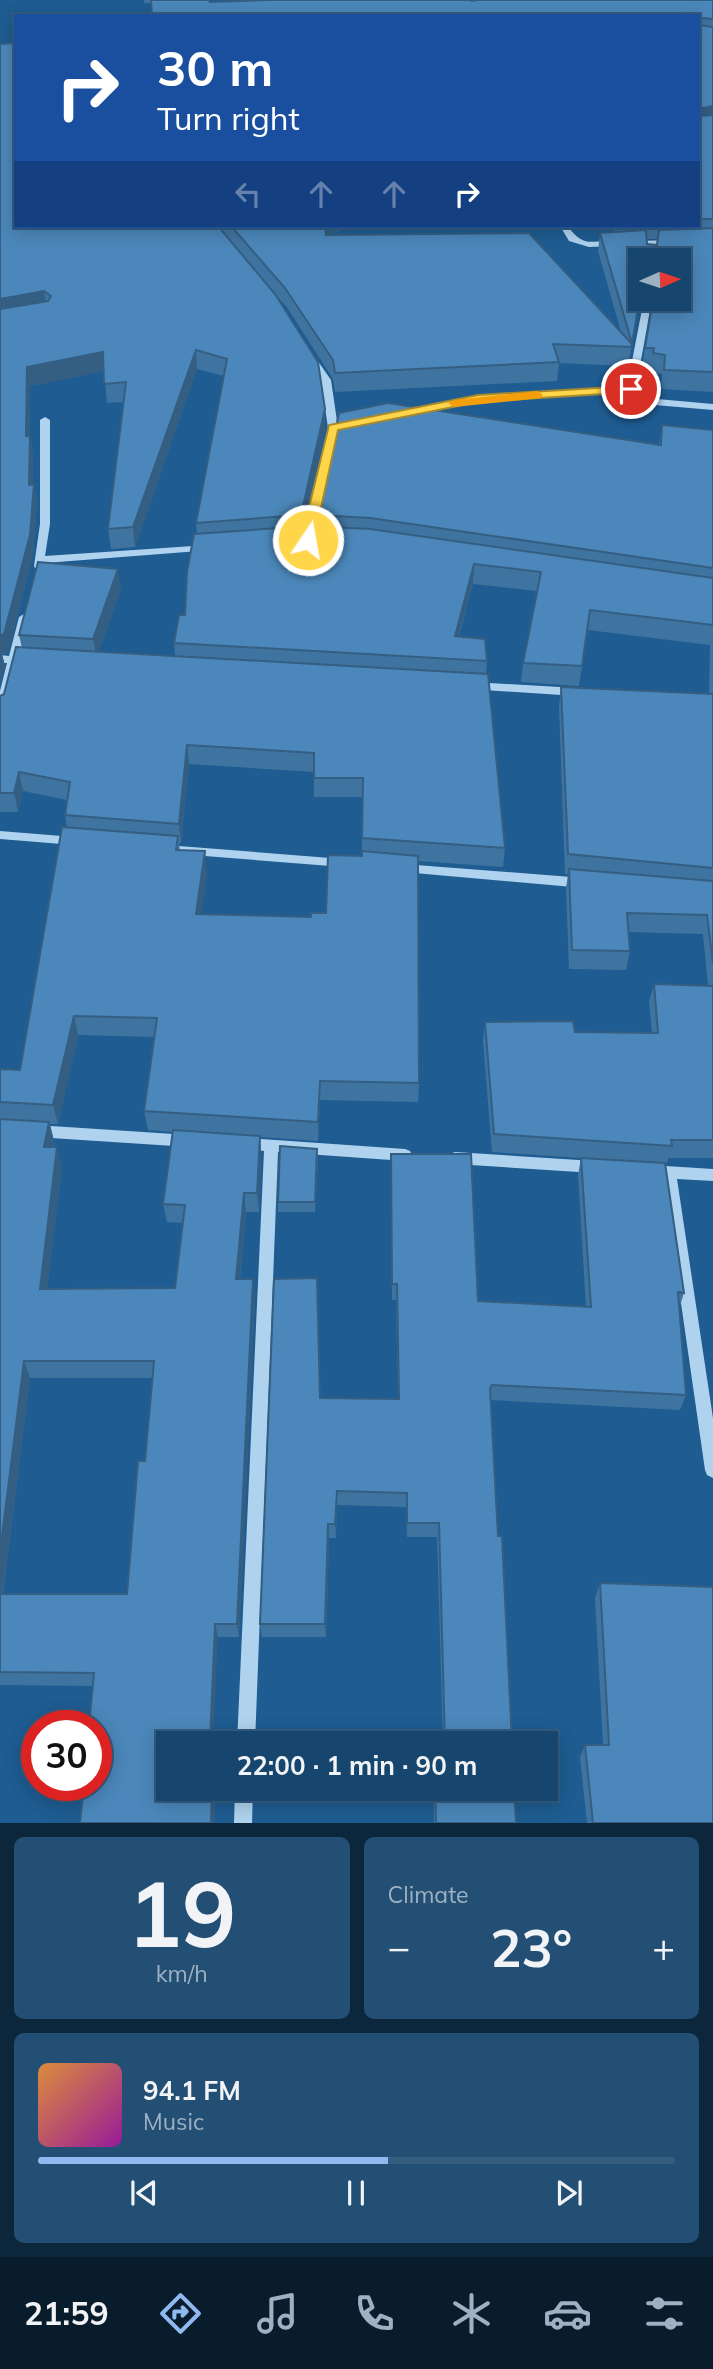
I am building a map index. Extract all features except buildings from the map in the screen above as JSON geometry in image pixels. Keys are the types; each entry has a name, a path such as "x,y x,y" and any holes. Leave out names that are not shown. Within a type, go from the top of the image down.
{"street":[{"path":"565,228 572,239 589,245 650,247 688,242"},
{"path":"631,389 646,312"},
{"path":"304,345 326,380 333,428 308,540"},
{"path":"399,414 478,399 631,389 643,401 713,407"},
{"path":"37,573 45,524 45,420"},
{"path":"333,428 346,425"},
{"path":"294,541 320,541"},
{"path":"40,560 214,547"},
{"path":"0,713 26,610"},
{"path":"0,659 40,661"},
{"path":"457,685 596,693"},
{"path":"0,835 82,842"},
{"path":"151,847 356,864"},
{"path":"384,866 603,884"},
{"path":"27,1130 204,1142"},
{"path":"231,1143 713,1175"},
{"path":"247,1731 271,1146"},
{"path":"669,1172 713,1470"},
{"path":"243,1823 244,1801"}],"slow traffic":[{"path":"454,403 537,395"}],"route":[{"path":"308,540 333,428 478,399 631,389"}]}
